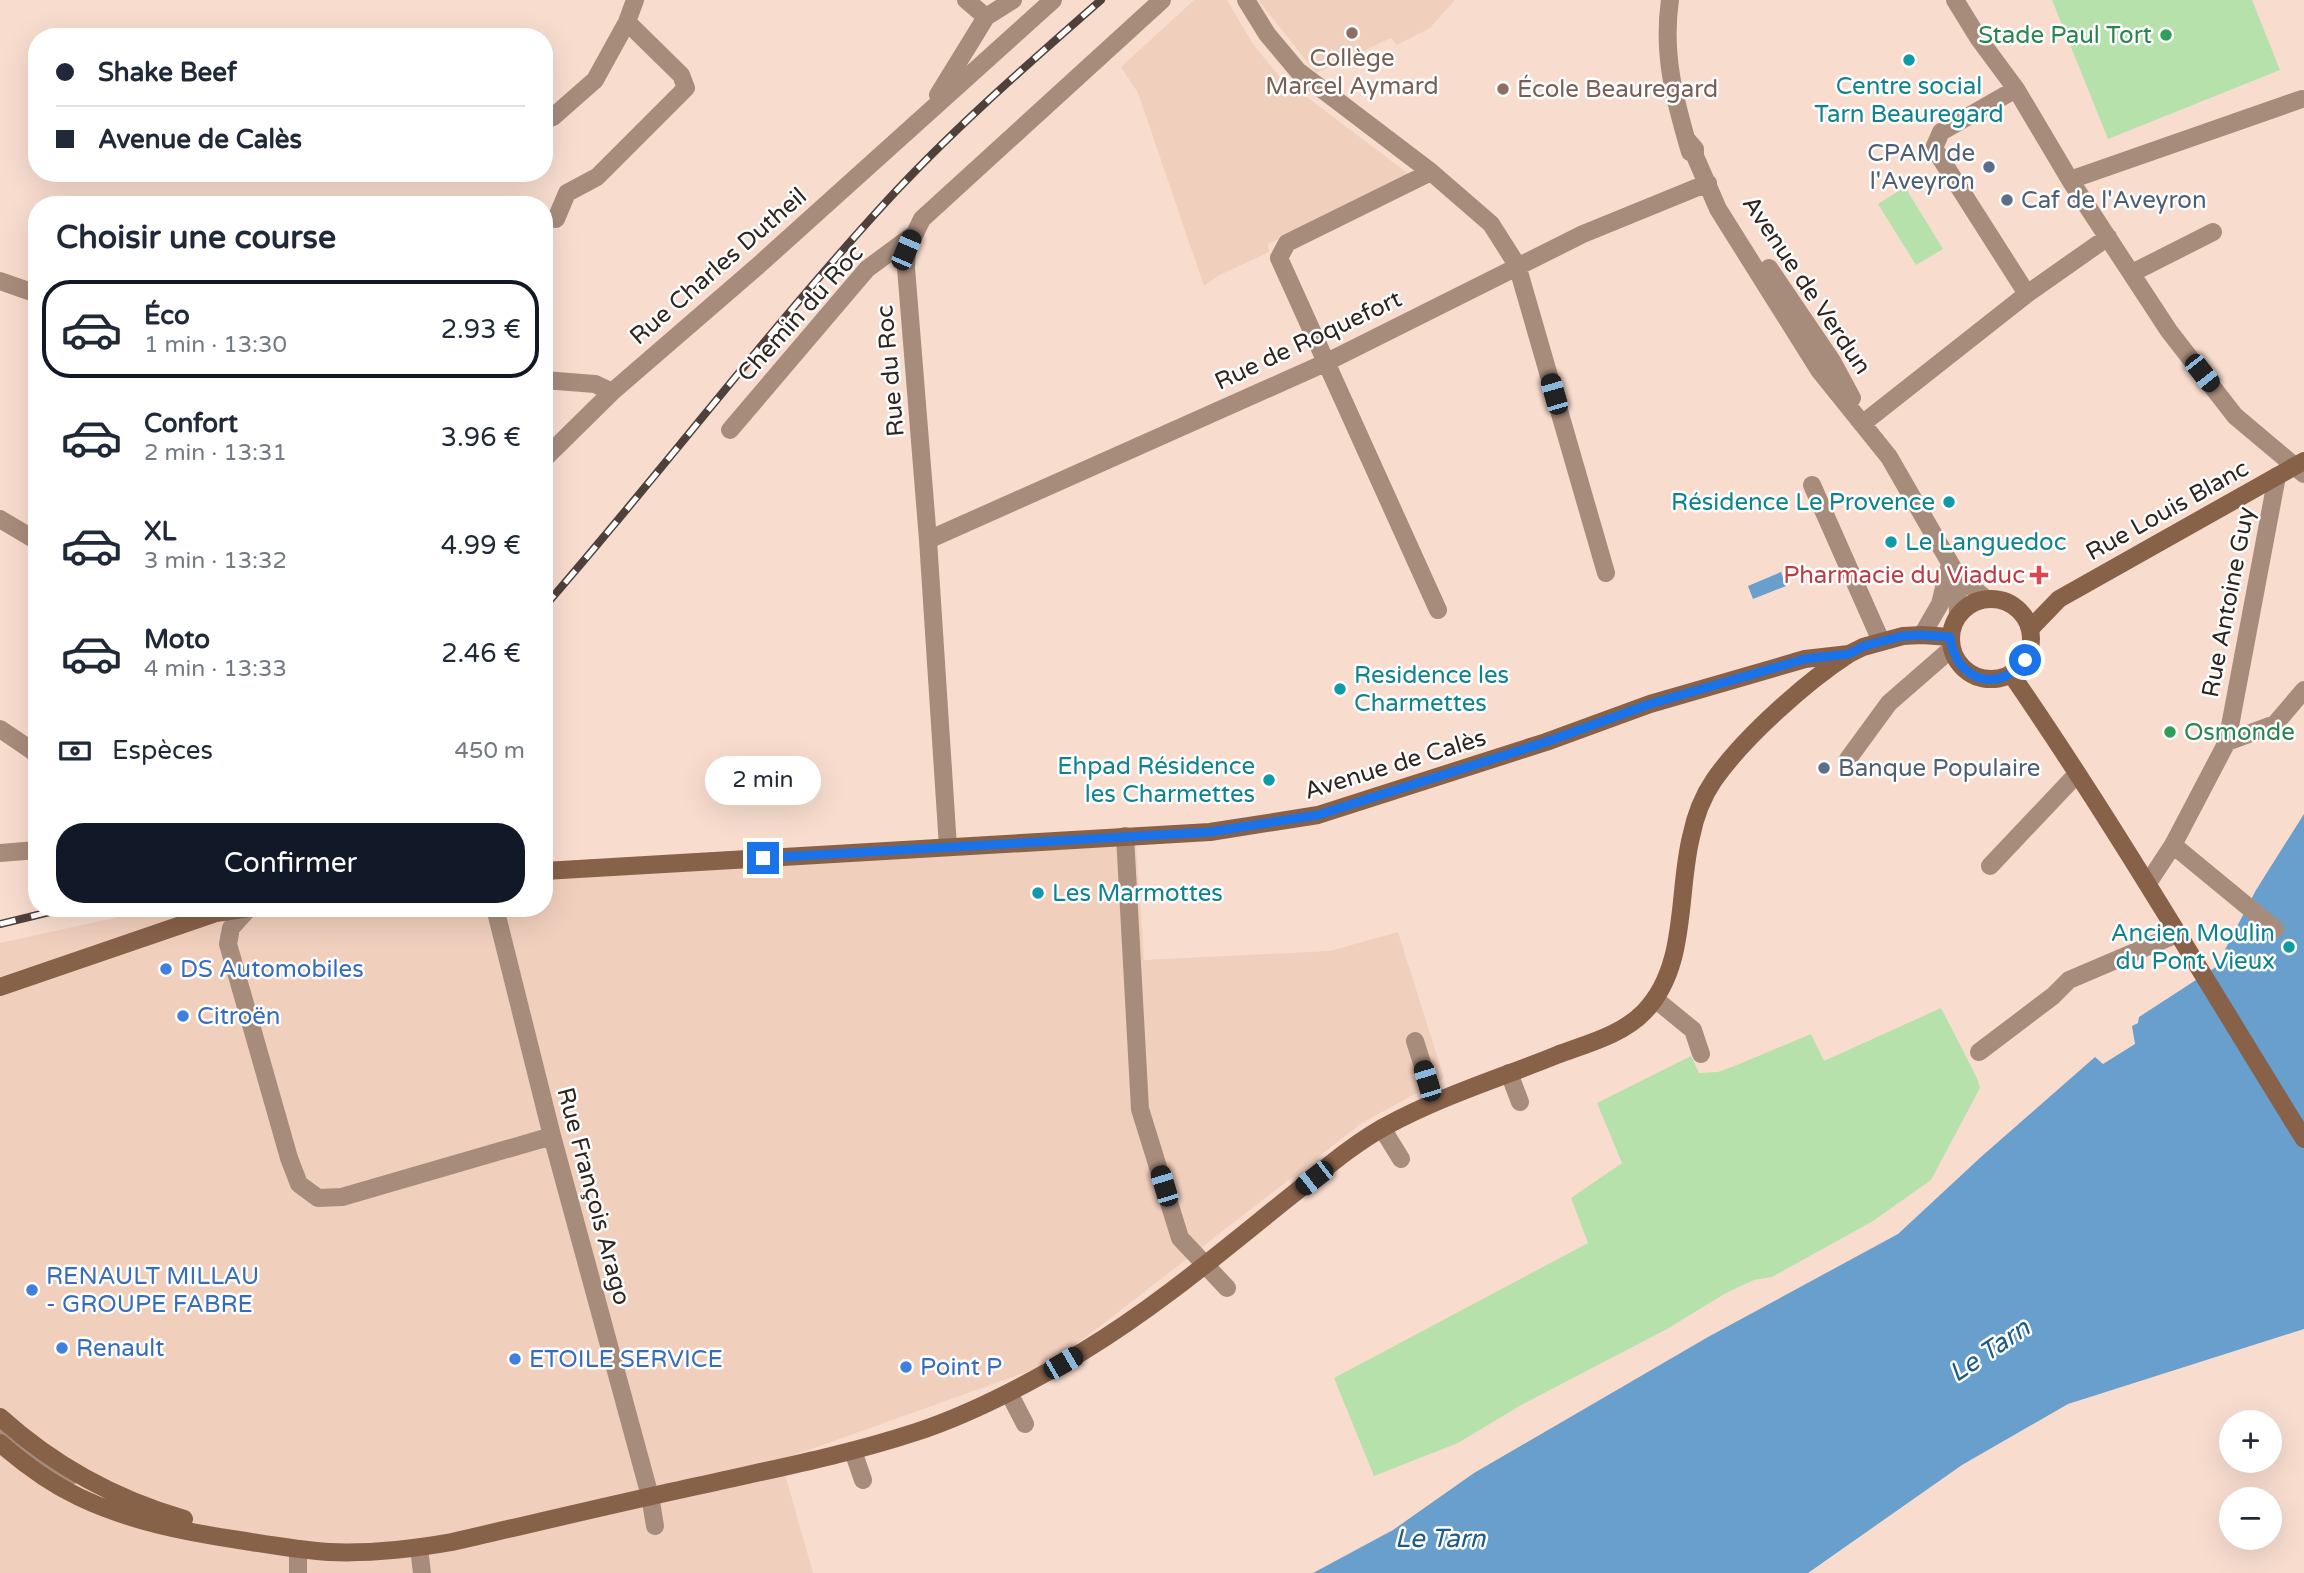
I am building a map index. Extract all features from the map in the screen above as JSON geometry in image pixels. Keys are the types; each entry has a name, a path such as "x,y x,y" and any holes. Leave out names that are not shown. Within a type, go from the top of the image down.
{"main road":[{"name":"Rue Louis Blanc","path":"2030,629 2054,602 2277,476 2301,467"},
{"path":"1986,599 1997,599 2017,608 2030,629 2029,650 2019,668 1996,679 1976,677 1959,665 1951,643 1958,615 1965,607 1986,599"},
{"name":"Rue Louis Blanc","path":"2017,608 2054,602"},
{"name":"Avenue de Calès","path":"553,870 1210,832 1318,815 1546,742 1650,704 1805,659 1849,654 1881,641 1922,635 1951,643"},
{"path":"0,1443 48,1480 79,1497 114,1511 191,1533 299,1549 373,1552 419,1548 853,1451 922,1430 1009,1393 1119,1329 1354,1146 1382,1128 1434,1101 1618,1031 1640,1016 1655,999 1666,979 1673,957 1691,833 1713,781 1762,726 1830,666 1849,654"},
{"path":"2011,674 2148,883 2188,953 2304,1139"},
{"path":"0,987 204,917"},
{"path":"0,1417 52,1460 83,1478 166,1514 205,1525 239,1540"}],"street":[{"path":"553,117 595,80 627,22 635,0"},
{"path":"966,0 986,17"},
{"name":"Rue Charles Dutheil","path":"928,113 986,17 1013,0"},
{"name":"Rue Charles Dutheil","path":"553,450 612,392 760,264 1053,0"},
{"name":"Rue du Roc","path":"948,847 906,250 922,219 1162,0"},
{"path":"1246,0 1267,34 1298,71 1431,172 1491,224 1517,265 1606,573"},
{"name":"Avenue de Verdun","path":"1670,0 1667,57 1675,104 1708,183 1832,361 1858,409 1881,462 1903,485 1953,570 1986,599"},
{"path":"1955,0 1979,39 2016,89 2070,180 2169,331 2235,415 2301,467"},
{"path":"556,219 568,193 597,177 686,88 681,75 627,22"},
{"path":"2016,89 1941,132 1934,148 2027,294"},
{"path":"2070,180 2302,99"},
{"path":"1431,172 1287,243 1279,258 1438,610"},
{"name":"Rue de Roquefort","path":"928,540 1325,363 1583,234 1708,183"},
{"path":"2132,273 2213,232"},
{"name":"Chemin du Roc","path":"730,430 867,269 913,235"},
{"path":"1865,427 2027,294 2108,237"},
{"path":"0,281 28,292"},
{"path":"553,381 595,384 612,392"},
{"name":"Rue Antoine Guy","path":"2148,883 2173,845 2227,743 2277,476"},
{"path":"1812,485 1881,641"},
{"path":"0,519 28,536"},
{"path":"1922,635 1940,604 1953,570"},
{"name":"Avenue de Verdun","path":"1953,570 1958,615"},
{"path":"1848,759 1889,703 1951,643"},
{"path":"2227,743 2275,724 2304,690"},
{"path":"0,729 28,748"},
{"path":"1990,866 2077,774"},
{"path":"1125,836 1140,1110 1180,1238 1227,1289"},
{"path":"2173,845 2276,929"},
{"path":"0,853 28,851"},
{"path":"240,917 230,928 228,944 289,1158 299,1184 318,1198 342,1197 552,1136"},
{"name":"Rue François Arago","path":"497,917 552,1136 650,1496 655,1526"},
{"path":"1979,1052 2053,996 2069,980 2177,934"},
{"path":"1655,999 1693,1030 1702,1054"},
{"path":"1415,1041 1434,1101"},
{"path":"1509,1073 1520,1102"},
{"path":"1382,1128 1401,1159"},
{"path":"1009,1393 1025,1424"},
{"path":"0,1432 43,1465 83,1478"},
{"path":"853,1451 863,1480"},
{"path":"419,1548 422,1573"},
{"path":"298,1573 299,1549"}],"shaded area":[{"path":"1194,0 1227,0 1253,44 1279,76 1410,175 1268,244 1269,252 1218,276 1204,286 1138,93 1121,67"},
{"name":"Collège Marcel Aymard","path":"1258,0 1455,0 1430,28 1397,45 1391,38 1316,73"},
{"path":"1136,843 1144,960 1330,951 1398,932 1444,1078 1362,1123 1054,1362 781,1460 813,1573 0,1573 0,943 118,917 553,917 553,874"}],"green space":[{"name":"Stade Paul Tort","path":"2052,0 2252,0 2280,70 2108,139"},
{"path":"1905,187 1943,249 1916,265 1878,204"},
{"path":"1941,1008 1980,1088 1931,1180 1873,1221 1772,1277 1754,1280 1726,1293 1667,1329 1523,1404 1458,1443 1374,1476 1334,1378 1588,1243 1571,1198 1622,1163 1597,1103 1691,1056 1699,1073 1718,1072 1811,1034 1824,1061"}],"water":[{"path":"1781,572 1786,586 1753,599 1748,586"},
{"name":"Le Tarn","path":"2304,814 2304,1329 2068,1404 1962,1465 1808,1573 1313,1573 1393,1530 1474,1473 1708,1337 1898,1234 2095,1057 2103,1064 2135,1044 2132,1026 2138,1023 2139,1017 2216,967 2256,890"}],"railway":[{"path":"553,596 798,302 885,203 963,124 1101,0"},
{"path":"0,924 29,917"}],"place":[{"name":"Collège Marcel Aymard","path":"1352,33"},
{"name":"Stade Paul Tort","path":"2166,35"},
{"name":"Centre social Tarn Beauregard","path":"1909,60"},
{"name":"École Beauregard","path":"1503,89"},
{"name":"CPAM de l'Aveyron","path":"1989,167"},
{"name":"Caf de l'Aveyron","path":"2007,200"},
{"name":"Résidence Le Provence","path":"1949,502"},
{"name":"Le Languedoc","path":"1891,542"},
{"name":"Pharmacie du Viaduc","path":"2039,575"},
{"name":"Residence les Charmettes","path":"1340,689"},
{"name":"Osmonde","path":"2170,732"},
{"name":"Banque Populaire","path":"1824,768"},
{"name":"Ehpad Résidence les Charmettes","path":"1269,780"},
{"name":"Les Marmottes","path":"1038,893"},
{"name":"Ancien Moulin du Pont Vieux","path":"2289,947"},
{"name":"DS Automobiles","path":"166,969"},
{"name":"Citroën","path":"183,1016"},
{"name":"RENAULT MILLAU - GROUPE FABRE","path":"32,1290"},
{"name":"Renault","path":"62,1348"},
{"name":"ETOILE SERVICE","path":"515,1359"},
{"name":"Point P","path":"906,1367"}],"route":[{"path":"763,858 1210,832 1272,824 1318,815 1421,783 1650,704 1805,659 1849,654 1864,646 1903,636 1950,637 1951,649 1959,665 1970,674 1986,679 2011,674 2025,660"}]}
